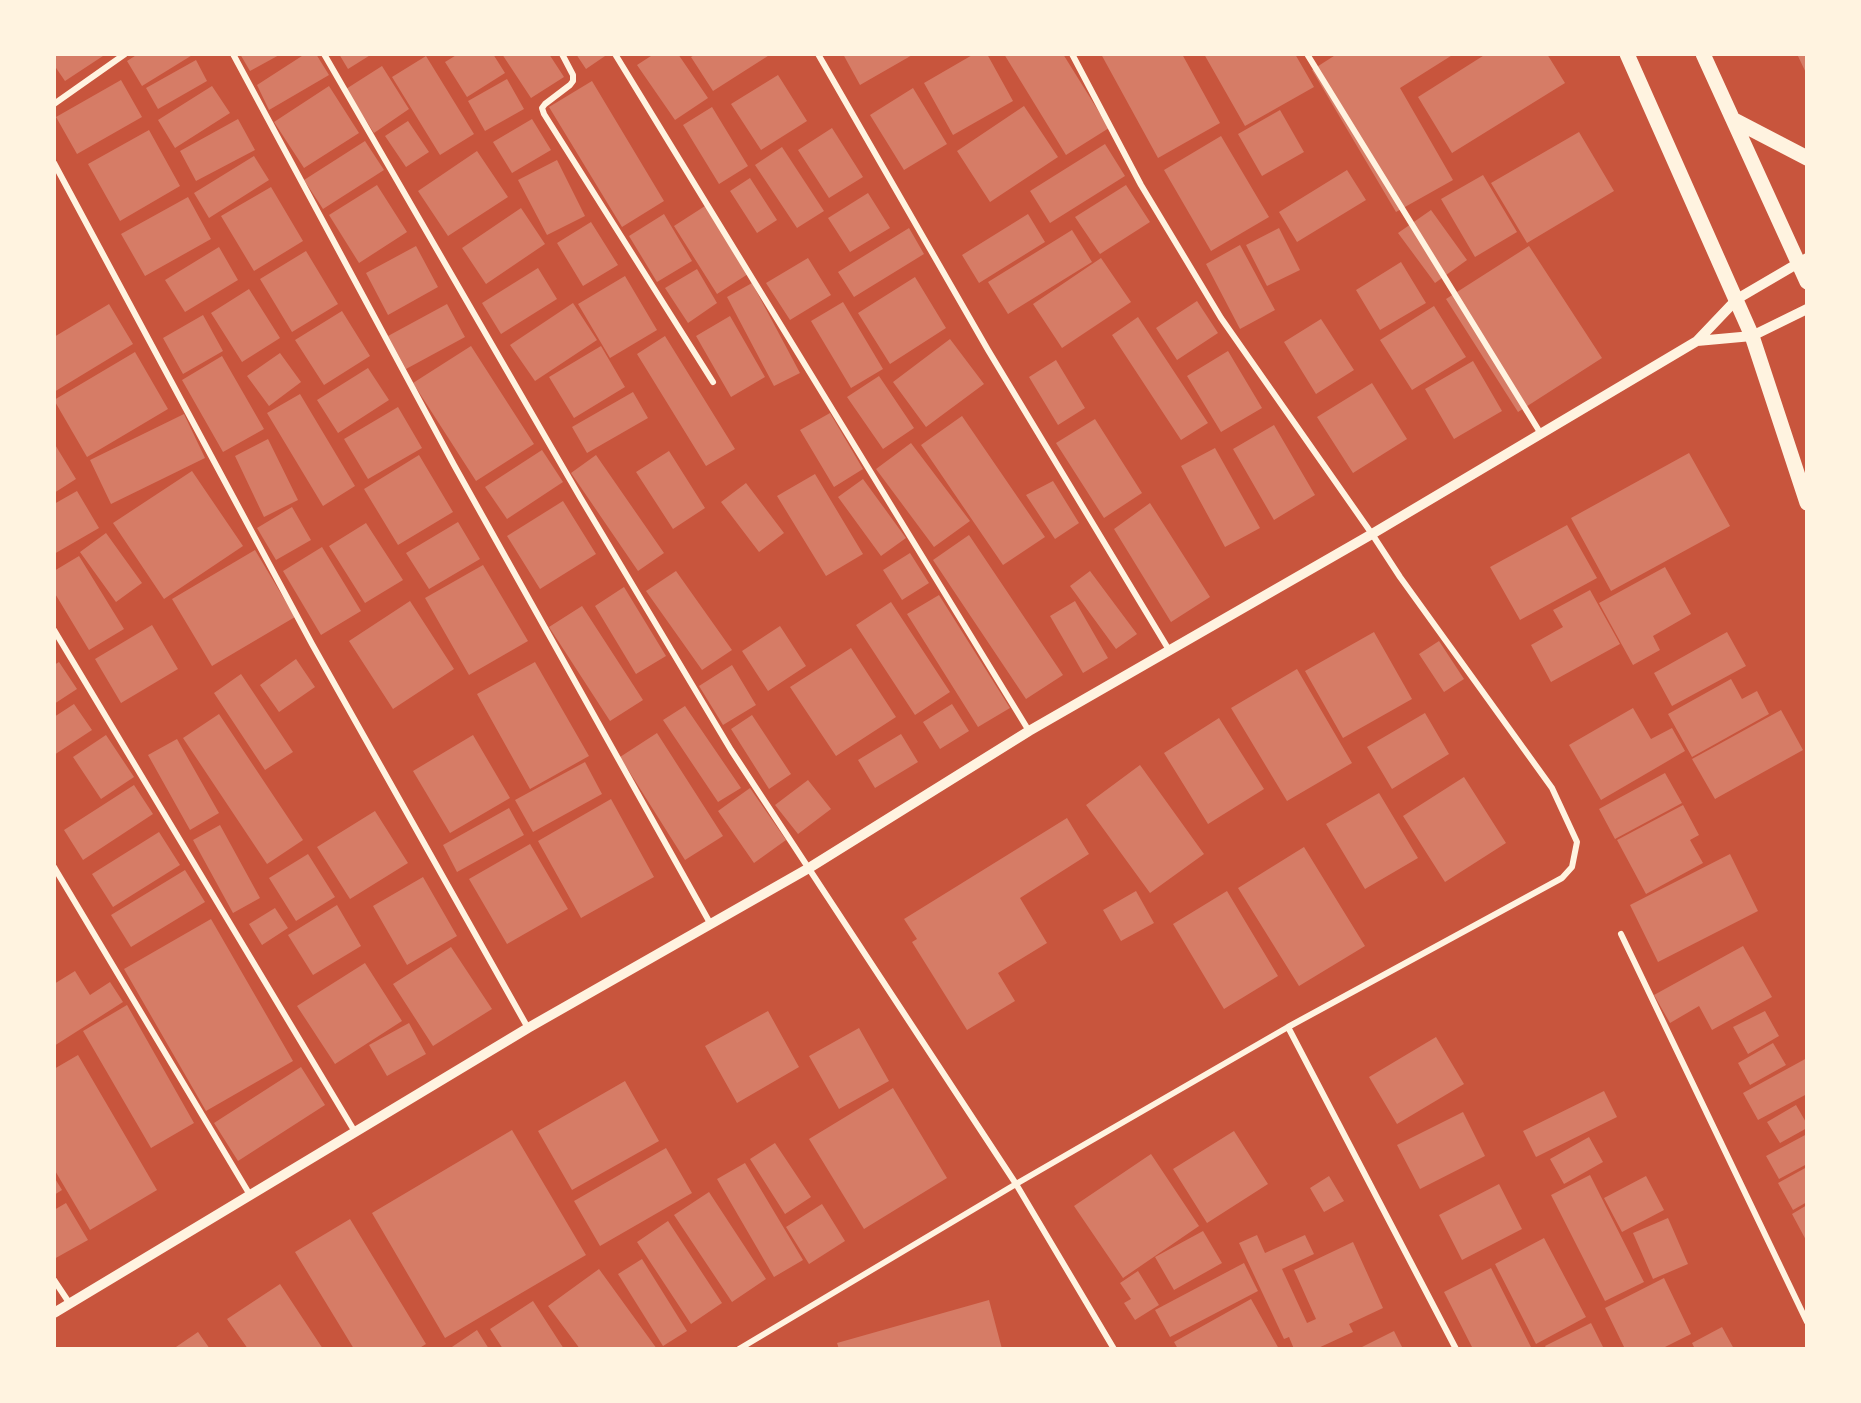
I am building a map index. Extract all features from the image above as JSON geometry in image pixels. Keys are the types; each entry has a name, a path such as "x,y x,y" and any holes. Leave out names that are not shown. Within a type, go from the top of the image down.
{"main road":[{"path":"1626,54 1752,336 1807,503"},
{"path":"1703,54 1803,260 1807,282"},
{"path":"1734,120 1807,158"}],"street":[{"path":"54,104 125,54"},
{"path":"233,54 459,476 710,923"},
{"path":"324,54 580,497 730,750 1016,1184 1114,1349"},
{"path":"562,54 573,75 573,81 570,86 545,104 542,108 544,114 712,382"},
{"path":"615,54 1029,731"},
{"path":"818,54 988,350 1169,651"},
{"path":"739,1349 1016,1184 1288,1027 1562,878 1572,867 1577,842 1552,788 1400,577 1221,318 1140,185 1072,54"},
{"path":"1307,54 1541,434"},
{"path":"54,163 306,633 528,1028"},
{"path":"54,1313 528,1028 809,868 1029,731 1372,534 1697,341 1737,299 1803,260"},
{"path":"1697,341 1752,336 1807,309"},
{"path":"54,630 355,1132"},
{"path":"54,867 250,1196"},
{"path":"1621,934 1807,1322"},
{"path":"1288,1027 1456,1349"},
{"path":"54,1280 70,1304"}],"building":[{"path":"54,54 106,54 65,81 54,65"},
{"path":"138,54 194,54 142,86 127,61"},
{"path":"240,54 281,54 250,71"},
{"path":"305,54 316,54 329,75 269,110 257,85"},
{"path":"339,54 372,54 348,69"},
{"path":"458,54 493,54 505,73 467,97 445,62"},
{"path":"502,54 549,54 564,77 531,98"},
{"path":"576,54 608,54 586,69"},
{"path":"654,54 678,54 708,98 675,120 637,65"},
{"path":"696,54 771,54 713,91 691,57"},
{"path":"843,54 914,54 860,85"},
{"path":"974,54 987,54 1013,101 953,135 924,83"},
{"path":"1004,54 1063,54 1109,128 1066,155"},
{"path":"1101,54 1182,54 1220,123 1158,158"},
{"path":"1204,54 1295,54 1314,87 1245,126"},
{"path":"1337,54 1454,54 1400,88 1453,180 1396,212 1312,70"},
{"path":"1486,54 1547,54 1565,83 1452,153 1418,97"},
{"path":"1797,54 1807,54 1807,75"},
{"path":"426,56 474,134 440,155 392,77"},
{"path":"196,60 207,81 158,109 146,88"},
{"path":"382,66 409,109 374,133 346,89"},
{"path":"778,75 807,121 761,150 731,104"},
{"path":"507,79 524,109 485,131 468,101"},
{"path":"121,80 142,117 77,154 56,117"},
{"path":"592,81 664,201 622,227 549,107"},
{"path":"212,86 230,113 175,148 158,120"},
{"path":"329,86 359,133 304,168 274,122"},
{"path":"913,88 947,144 904,170 870,115"},
{"path":"1024,106 1058,157 990,202 957,151"},
{"path":"712,107 748,166 719,184 683,125"},
{"path":"1280,110 1304,152 1262,176 1238,134"},
{"path":"238,119 255,150 196,181 180,151"},
{"path":"532,119 551,150 512,173 493,142"},
{"path":"408,121 429,152 406,167 385,136"},
{"path":"832,128 863,177 829,198 798,150"},
{"path":"149,130 180,186 120,221 88,164"},
{"path":"1579,132 1614,191 1527,243 1491,183"},
{"path":"1221,136 1269,217 1211,251 1164,170"},
{"path":"365,141 384,170 323,209 304,180"},
{"path":"1105,144 1125,176 1050,223 1030,191"},
{"path":"782,147 824,211 797,228 755,165"},
{"path":"477,151 508,197 448,236 418,191"},
{"path":"254,156 269,180 209,218 194,193"},
{"path":"557,160 585,216 547,235 518,180"},
{"path":"1347,170 1366,200 1297,242 1279,212"},
{"path":"1483,175 1517,232 1475,257 1441,199"},
{"path":"750,178 777,220 757,233 730,191"},
{"path":"377,185 407,232 359,263 329,215"},
{"path":"1126,185 1150,222 1100,254 1075,217"},
{"path":"271,187 303,241 254,271 221,216"},
{"path":"868,193 890,228 850,252 828,218"},
{"path":"188,197 211,239 145,276 121,234"},
{"path":"705,206 748,274 717,294 674,226"},
{"path":"521,208 545,244 486,284 462,248"},
{"path":"1431,210 1467,260 1435,283 1398,233"},
{"path":"664,214 692,261 657,282 629,236"},
{"path":"1028,214 1045,242 979,283 962,255"},
{"path":"591,222 618,265 583,286 557,243"},
{"path":"909,228 924,254 854,297 838,272"},
{"path":"1279,228 1300,270 1267,286 1246,245"},
{"path":"1072,230 1092,262 1008,314 988,282"},
{"path":"1240,245 1275,310 1240,329 1206,264"},
{"path":"416,246 438,287 388,315 366,273"},
{"path":"1529,246 1602,358 1518,412 1446,299"},
{"path":"219,247 238,280 185,312 165,280"},
{"path":"306,251 338,304 292,332 260,279"},
{"path":"808,258 831,295 790,320 766,283"},
{"path":"1101,258 1131,302 1062,348 1033,304"},
{"path":"1401,262 1426,303 1380,330 1356,290"},
{"path":"538,268 557,299 501,334 482,303"},
{"path":"697,269 717,303 688,323 665,288"},
{"path":"625,276 657,330 610,358 578,304"},
{"path":"915,277 946,328 890,364 858,313"},
{"path":"752,283 800,373 774,386 727,297"},
{"path":"249,289 280,338 242,362 211,313"},
{"path":"1197,301 1218,333 1177,360 1156,328"},
{"path":"843,302 883,369 851,388 811,321"},
{"path":"573,303 597,340 535,381 510,345"},
{"path":"109,304 133,344 54,392 54,337"},
{"path":"447,304 465,337 406,369 388,336"},
{"path":"1434,306 1466,357 1412,390 1380,340"},
{"path":"342,311 370,356 324,385 295,340"},
{"path":"203,315 223,351 183,374 163,338"},
{"path":"730,316 765,377 731,397 696,336"},
{"path":"1138,317 1208,423 1181,440 1112,335"},
{"path":"1321,319 1354,370 1316,394 1284,342"},
{"path":"665,336 735,449 706,466 637,354"},
{"path":"950,339 984,384 926,427 893,382"},
{"path":"471,346 534,444 476,481 413,383"},
{"path":"601,346 625,387 574,418 549,377"},
{"path":"1228,351 1262,408 1221,432 1187,376"},
{"path":"135,352 168,409 87,457 54,400"},
{"path":"280,353 301,382 269,406 247,376"},
{"path":"222,356 264,429 223,452 182,380"},
{"path":"1056,360 1085,408 1058,425 1029,377"},
{"path":"1473,361 1502,411 1454,439 1425,389"},
{"path":"368,368 389,400 338,433 317,400"},
{"path":"879,376 914,428 883,449 847,397"},
{"path":"1372,383 1407,439 1353,473 1317,417"},
{"path":"633,392 648,418 587,453 572,427"},
{"path":"300,394 355,486 323,506 267,413"},
{"path":"398,407 422,448 368,479 344,439"},
{"path":"830,413 863,469 834,487 800,430"},
{"path":"184,414 205,458 111,504 90,460"},
{"path":"962,416 1045,537 1003,565 921,445"},
{"path":"1095,419 1142,493 1104,518 1056,443"},
{"path":"1274,425 1315,495 1274,520 1233,449"},
{"path":"268,439 298,500 264,517 235,456"},
{"path":"54,443 76,479 54,493"},
{"path":"911,443 970,521 934,547 876,469"},
{"path":"1215,448 1260,528 1225,547 1181,466"},
{"path":"542,450 563,482 507,519 485,487"},
{"path":"669,451 705,508 673,529 636,472"},
{"path":"1689,453 1730,526 1611,591 1571,518"},
{"path":"419,455 453,512 398,545 364,489"},
{"path":"596,455 664,553 638,571 571,473"},
{"path":"192,471 243,546 164,599 113,523"},
{"path":"815,474 863,554 826,576 777,496"},
{"path":"863,479 906,538 881,556 838,497"},
{"path":"1053,481 1079,523 1055,539 1026,495"},
{"path":"746,483 784,533 759,552 721,502"},
{"path":"77,491 99,528 54,554 54,504"},
{"path":"563,501 596,554 540,589 507,536"},
{"path":"1150,503 1210,597 1171,622 1114,529"},
{"path":"292,507 311,540 276,560 257,528"},
{"path":"458,522 480,559 429,589 406,553"},
{"path":"366,523 403,580 365,603 329,546"},
{"path":"1567,525 1597,578 1520,620 1490,567"},
{"path":"106,533 142,583 116,602 80,552"},
{"path":"969,535 1063,675 1026,699 933,560"},
{"path":"322,547 361,611 321,635 283,571"},
{"path":"255,550 295,617 212,666 172,599"},
{"path":"910,553 929,583 902,600 883,570"},
{"path":"79,556 124,629 89,650 54,592 54,571"},
{"path":"483,565 528,641 469,675 425,598"},
{"path":"1665,567 1691,614 1653,636 1660,650 1633,665 1599,603"},
{"path":"676,571 732,650 702,670 646,591"},
{"path":"1090,571 1137,634 1116,649 1070,586"},
{"path":"624,587 666,656 636,674 595,606"},
{"path":"1590,590 1620,644 1551,682 1531,645 1563,627 1553,610"},
{"path":"939,595 1010,708 978,727 907,614"},
{"path":"410,601 454,669 393,709 349,641"},
{"path":"1075,601 1108,658 1083,673 1050,616"},
{"path":"891,602 950,692 915,715 856,625"},
{"path":"582,606 643,700 610,721 549,627"},
{"path":"152,625 178,669 121,703 95,659"},
{"path":"780,626 806,666 768,691 742,651"},
{"path":"1374,632 1412,699 1343,738 1305,671"},
{"path":"1727,632 1746,666 1672,706 1654,673"},
{"path":"1439,641 1464,679 1444,692 1419,654"},
{"path":"851,648 896,717 836,756 790,687"},
{"path":"296,659 315,687 279,712 260,685"},
{"path":"59,662 77,689 54,704 54,665"},
{"path":"535,662 589,756 530,789 477,694"},
{"path":"732,665 756,705 723,725 699,686"},
{"path":"1297,669 1352,763 1287,801 1231,708"},
{"path":"241,674 293,752 265,770 214,693"},
{"path":"1731,679 1742,699 1757,691 1769,714 1692,757 1668,714"},
{"path":"74,704 92,730 54,755 54,717"},
{"path":"952,704 969,731 940,749 923,722"},
{"path":"685,706 741,788 718,802 663,720"},
{"path":"1633,708 1651,739 1672,728 1685,751 1601,800 1569,745"},
{"path":"1781,710 1803,750 1715,799 1692,759"},
{"path":"1425,713 1449,754 1392,789 1367,747"},
{"path":"219,714 303,840 267,864 183,738"},
{"path":"752,715 791,774 769,789 731,729"},
{"path":"1219,718 1264,789 1208,824 1164,753"},
{"path":"657,733 723,836 685,860 620,757"},
{"path":"901,734 918,762 875,788 858,760"},
{"path":"106,735 134,777 101,799 73,757"},
{"path":"473,735 510,798 450,833 413,771"},
{"path":"177,739 219,813 190,830 148,755"},
{"path":"585,762 602,794 533,832 515,800"},
{"path":"1140,765 1204,854 1150,893 1086,805"},
{"path":"1665,773 1682,803 1615,839 1599,809"},
{"path":"1464,777 1506,843 1445,882 1403,816"},
{"path":"808,780 831,809 798,834 775,805"},
{"path":"134,785 153,814 83,860 64,830"},
{"path":"750,788 786,840 754,863 718,811"},
{"path":"1379,793 1418,858 1365,889 1326,824"},
{"path":"611,799 654,877 581,918 538,841"},
{"path":"1683,805 1699,835 1690,840 1703,863 1646,894 1617,840"},
{"path":"509,808 524,835 457,872 443,845"},
{"path":"375,811 408,863 350,899 317,847"},
{"path":"1067,818 1089,854 1020,898 1047,943 998,973 1015,1001 967,1030 912,942 917,939 904,919"},
{"path":"220,825 260,898 233,913 193,840"},
{"path":"159,832 180,865 113,907 92,874"},
{"path":"530,844 568,909 507,944 469,879"},
{"path":"1304,847 1365,946 1299,986 1238,888"},
{"path":"308,854 335,897 296,921 269,878"},
{"path":"1730,854 1758,911 1658,962 1630,905"},
{"path":"185,870 205,902 131,947 111,915"},
{"path":"423,877 457,936 407,965 373,906"},
{"path":"1136,891 1154,923 1121,941 1103,910"},
{"path":"1227,891 1278,976 1224,1009 1173,924"},
{"path":"337,905 361,946 313,975 288,935"},
{"path":"275,908 288,928 262,945 249,924"},
{"path":"211,919 293,1061 206,1111 124,969"},
{"path":"1743,946 1772,997 1712,1030 1699,1006 1670,1023 1654,995"},
{"path":"451,947 492,1009 433,1046 393,984"},
{"path":"365,963 402,1021 335,1064 297,1006"},
{"path":"75,971 90,995 110,982 123,1002 54,1046 54,984"},
{"path":"127,1005 194,1123 151,1148 83,1031"},
{"path":"768,1011 799,1067 737,1103 705,1046"},
{"path":"1765,1011 1779,1036 1748,1054 1733,1027"},
{"path":"409,1023 426,1054 387,1076 369,1045"},
{"path":"859,1028 889,1081 839,1109 809,1056"},
{"path":"1436,1037 1464,1084 1397,1124 1369,1077"},
{"path":"1773,1043 1786,1065 1750,1085 1738,1063"},
{"path":"78,1055 157,1190 90,1230 54,1169 54,1069"},
{"path":"1807,1058 1807,1094 1758,1120 1743,1093"},
{"path":"301,1067 325,1105 238,1161 214,1123"},
{"path":"625,1081 659,1141 572,1190 538,1131"},
{"path":"893,1088 947,1178 864,1229 809,1139"},
{"path":"1604,1091 1617,1117 1536,1157 1523,1131"},
{"path":"1796,1105 1807,1128 1780,1143 1767,1122"},
{"path":"1463,1112 1485,1156 1420,1189 1397,1145"},
{"path":"512,1130 586,1255 445,1338 372,1213"},
{"path":"1234,1131 1268,1184 1207,1223 1173,1169"},
{"path":"1807,1134 1807,1164 1779,1179 1766,1156"},
{"path":"1589,1137 1603,1162 1564,1184 1550,1159"},
{"path":"775,1143 811,1197 785,1214 750,1159"},
{"path":"666,1148 692,1193 600,1246 574,1201"},
{"path":"1151,1154 1199,1226 1123,1278 1074,1206"},
{"path":"745,1163 803,1260 774,1277 717,1179"},
{"path":"1807,1167 1807,1202 1793,1210 1778,1183"},
{"path":"1590,1175 1644,1282 1605,1301 1551,1195"},
{"path":"1329,1176 1344,1201 1324,1212 1310,1188"},
{"path":"1646,1176 1664,1210 1622,1232 1604,1198"},
{"path":"54,1177 62,1190 54,1195"},
{"path":"1499,1184 1522,1229 1462,1260 1439,1215"},
{"path":"709,1192 766,1279 732,1302 674,1215"},
{"path":"66,1203 88,1240 54,1259 54,1210"},
{"path":"822,1204 845,1241 809,1264 786,1227"},
{"path":"1807,1205 1807,1242 1792,1214"},
{"path":"1668,1218 1688,1264 1653,1279 1633,1233"},
{"path":"350,1219 426,1344 418,1349 354,1349 295,1252"},
{"path":"668,1221 722,1303 691,1324 637,1242"},
{"path":"1203,1231 1222,1263 1174,1290 1155,1257"},
{"path":"1257,1235 1265,1253 1305,1235 1314,1254 1282,1269 1307,1323 1316,1319 1294,1270 1353,1242 1383,1308 1349,1324 1353,1332 1316,1349 1294,1349 1289,1337 1284,1339 1239,1243"},
{"path":"1544,1238 1586,1317 1536,1344 1495,1264"},
{"path":"642,1259 687,1331 663,1346 618,1274"},
{"path":"1244,1263 1258,1291 1170,1337 1155,1310"},
{"path":"1491,1268 1532,1349 1473,1349 1444,1292"},
{"path":"599,1269 657,1349 580,1349 548,1306"},
{"path":"1138,1271 1159,1305 1135,1320 1124,1303 1131,1299 1120,1283"},
{"path":"1664,1278 1691,1334 1661,1349 1625,1349 1605,1308"},
{"path":"280,1284 323,1349 248,1349 227,1319"},
{"path":"1251,1299 1279,1349 1178,1349 1174,1342"},
{"path":"989,1300 1002,1349 839,1349 837,1343"},
{"path":"533,1301 564,1349 503,1349 490,1329"},
{"path":"1591,1323 1603,1347 1599,1349 1547,1349 1545,1346"},
{"path":"1722,1327 1734,1349 1695,1349 1692,1343"},
{"path":"477,1330 489,1349 449,1349"},
{"path":"1394,1331 1403,1349 1358,1349"},
{"path":"198,1332 210,1349 173,1349"}]}
